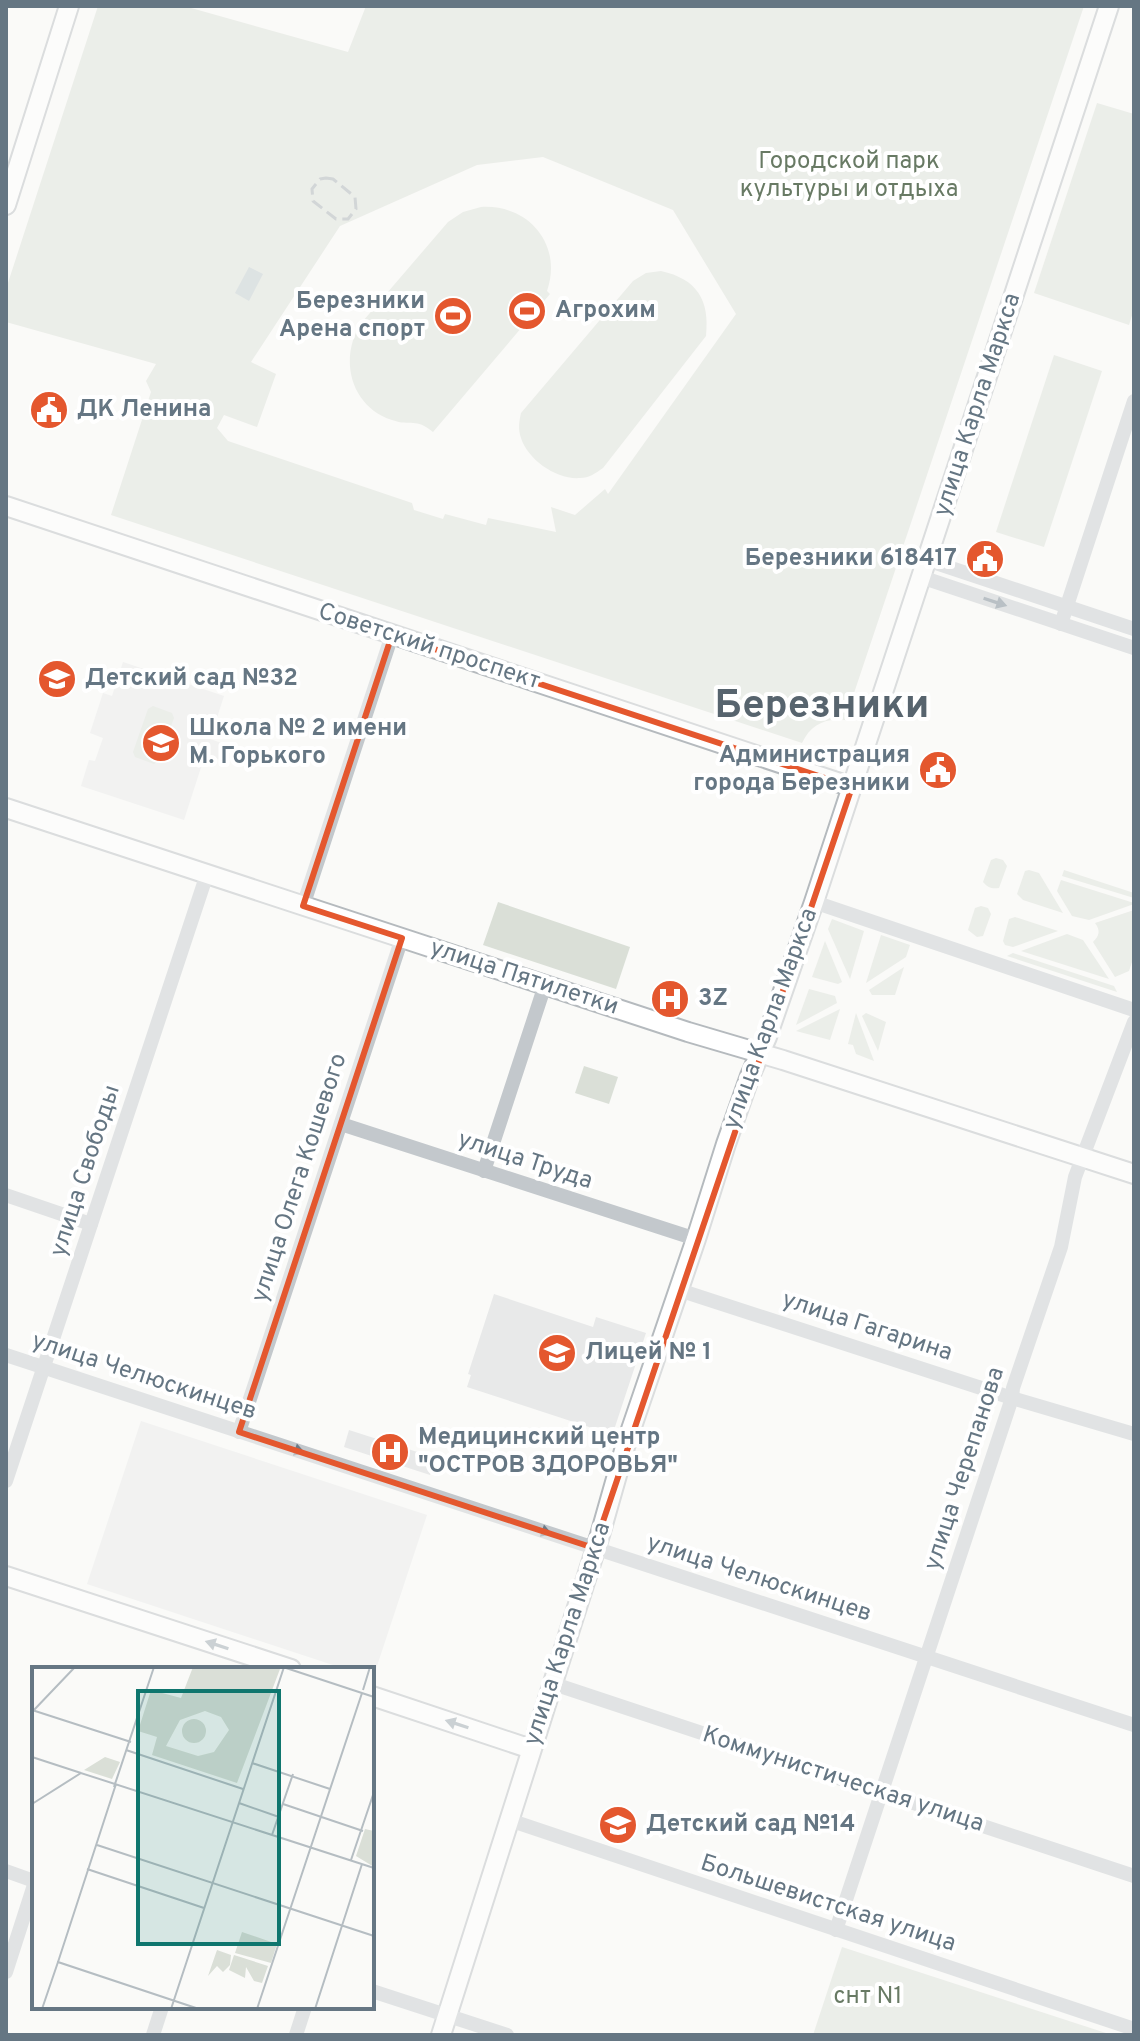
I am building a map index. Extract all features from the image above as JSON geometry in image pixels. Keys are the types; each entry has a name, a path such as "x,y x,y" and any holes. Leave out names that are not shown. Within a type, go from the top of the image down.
{"main road":[{"path":"6,205 69,6"},
{"name":"улица Карла Маркса","path":"441,2035 600,1535 625,1447 726,1144 814,902 1109,6"},
{"name":"Советский проспект","path":"6,506 852,787"},
{"name":"улица Пятилетки","path":"6,808 1134,1174"},
{"path":"6,1576 279,1667"},
{"path":"374,1697 531,1749"}],"street":[{"path":"1061,624 1134,401"},
{"path":"924,569 1067,607 1134,629"},
{"path":"924,569 1061,624 1134,648"},
{"path":"303,906 392,635"},
{"name":"улица Свободы","path":"6,1481 207,874"},
{"path":"814,902 1134,1010"},
{"name":"улица Олега Кошевого","path":"239,1432 402,938"},
{"path":"484,1171 545,985"},
{"name":"улица Черепанова","path":"836,1930 1061,1247 1075,1177 1134,1022"},
{"name":"улица Труда","path":"341,1124 696,1239"},
{"path":"6,1195 91,1224"},
{"name":"улица Гагарина","path":"679,1290 1012,1398 1134,1434"},
{"name":"улица Челюскинцев","path":"6,1355 1134,1725"},
{"name":"Коммунистическая улица","path":"551,1683 1134,1876"},
{"name":"Большевистская улица","path":"509,1820 1134,2029"},
{"path":"6,1871 32,1882"},
{"path":"6,1972 32,1889"},
{"path":"374,1992 507,2035"},
{"path":"153,2035 161,2009"},
{"path":"296,2035 304,2009"}],"highlighted area":[{"path":"392,635 852,787 594,1548 239,1432 402,938 303,906"}],"shaded area":[{"path":"249,267 263,274 249,301 235,293"},
{"name":"Школа № 2 имени М. Горького","path":"123,662 224,696 210,739 233,747 228,762 205,755 184,820 81,786 89,760 95,761 103,738 90,733 103,693 112,696"},
{"name":"Лицей № 1","path":"494,1294 593,1327 596,1317 646,1333 611,1439 591,1433 592,1428 467,1387 471,1375 468,1374"},
{"path":"141,1421 427,1515 374,1675 374,1667 339,1667 87,1584"},
{"name":"Медицинский центр \"ОСТРОВ ЗДОРОВЬЯ\"","path":"349,1430 436,1458 430,1475 344,1447"}],"green space":[{"name":"Городской парк культуры и отдыха","path":"98,6 184,6 348,52 366,6 1084,6 845,720 819,724 809,731 802,743 111,515 151,392 146,381 156,364 6,322 6,289","holes":["543,157 673,210 736,314 608,494 605,489 575,515 551,507 556,532 488,518 486,525 445,514 443,519 414,510 412,503 228,441 217,428 224,415 257,427 276,374 251,362 340,226 477,165"]},
{"path":"1097,103 1134,114 1134,309 1129,325 1034,293"},
{"path":"481,207 514,212 538,231 546,243 550,258 551,274 547,291 550,294 433,432 417,423 392,420 377,413 357,391 350,364 355,334 448,222 463,212"},
{"path":"661,271 684,279 698,293 706,312 706,336 603,468 583,478 571,478 544,467 530,454 521,438 521,413 633,281 646,273"},
{"path":"1054,355 1102,371 1044,547 996,532"},
{"path":"153,706 172,713 174,718 158,761 154,764 135,757 133,752 148,709"},
{"path":"991,860 1003,860 1007,866 999,888 988,887 983,882"},
{"path":"1064,870 1134,893 1134,898 1062,876"},
{"path":"1025,871 1039,873 1063,913 1023,900 1017,894"},
{"path":"1061,880 1134,904 1089,920 1072,916 1057,891"},
{"path":"498,902 630,947 616,989 483,945"},
{"path":"975,908 988,908 991,914 983,936 977,937 968,930"},
{"path":"1134,910 1134,956 1129,971 1115,977 1093,942 1098,933 1095,923"},
{"path":"1015,917 1058,931 1013,947 1005,945 1003,941 1009,919"},
{"path":"832,919 864,931 850,979 828,929"},
{"path":"1067,934 1083,940 1109,979 1021,951"},
{"path":"881,935 910,945 906,957 866,983"},
{"path":"825,941 842,982 838,984 812,977"},
{"path":"1013,953 1114,986 1117,992 1007,956"},
{"path":"904,967 895,995 872,995 869,990"},
{"path":"809,989 835,996 837,1003 796,1025"},
{"path":"840,1009 830,1040 796,1031"},
{"path":"856,1013 874,1061 856,1054 853,1045 848,1044"},
{"path":"866,1013 886,1022 878,1051 862,1016"},
{"path":"584,1066 618,1077 609,1104 575,1093"},
{"name":"снт N1","path":"842,1947 1112,2035 813,2035"}],"railway":[{"path":"326,178 333,179 355,197 356,209 348,219 336,219 313,201 312,189 320,179 326,178"}],"place":[{"name":"Агрохим","path":"527,311"},
{"name":"Березники Арена спорт","path":"453,316"},
{"name":"ДК Ленина","path":"49,410"},
{"name":"Березники 618417","path":"985,559"},
{"name":"Детский сад №32","path":"57,679"},
{"name":"Школа № 2 имени М. Горького","path":"161,743"},
{"name":"Администрация города Березники","path":"938,770"},
{"name":"3Z","path":"670,999"},
{"name":"Лицей № 1","path":"557,1353"},
{"name":"Медицинский центр \"ОСТРОВ ЗДОРОВЬЯ\"","path":"390,1452"},
{"name":"Детский сад №14","path":"618,1825"}],"district":[{"name":"Березники","path":"822,707"}]}
